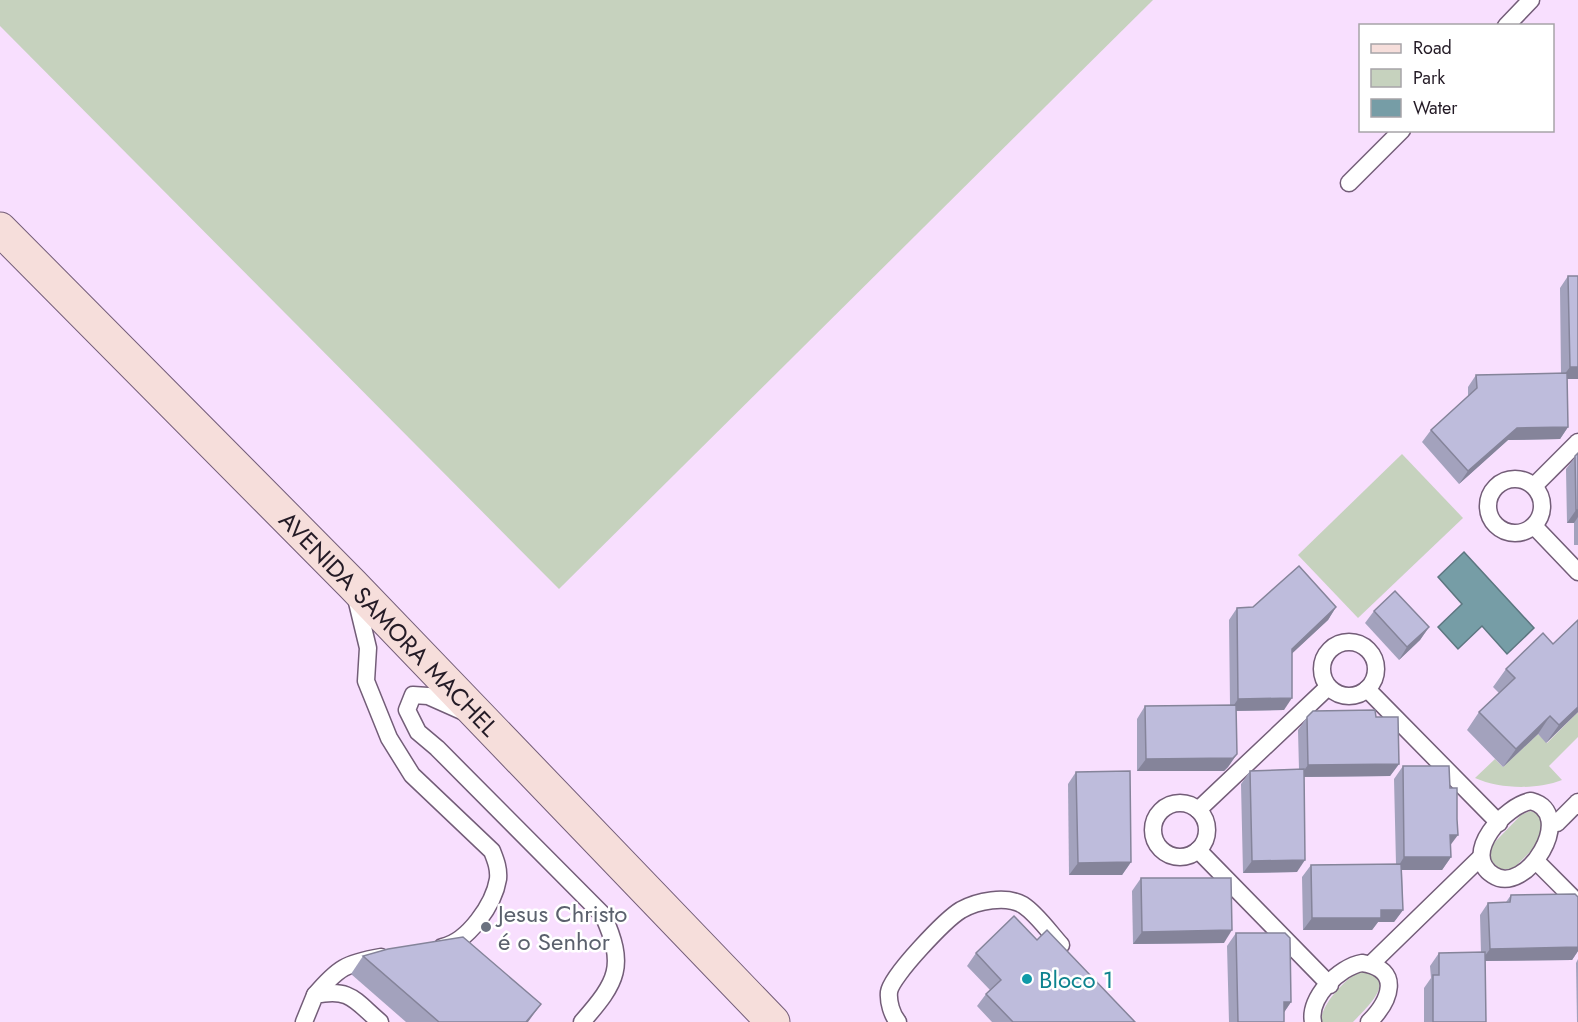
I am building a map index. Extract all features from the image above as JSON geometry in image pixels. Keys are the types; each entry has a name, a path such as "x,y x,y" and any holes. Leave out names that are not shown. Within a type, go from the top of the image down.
{"main road":[{"name":"AVENIDA SAMORA MACHEL","path":"0,229 352,584 773,1022"}],"lane":[{"path":"1508,24 1531,0"},
{"path":"1349,183 1400,132"},
{"path":"1534,486 1578,442"},
{"path":"1517,479 1534,486 1539,494 1542,511 1534,526 1518,534 1502,530 1495,525 1488,508 1493,490 1508,480 1517,479"},
{"path":"1534,526 1578,572"},
{"path":"352,584 368,648 366,681 379,719 412,775 492,851 498,865 498,880 492,897 476,922 466,934 449,946 428,949"},
{"path":"1341,642 1360,643 1373,657 1376,673 1367,689 1352,696 1343,696 1328,687 1321,671 1326,653 1341,642"},
{"path":"1198,810 1328,687"},
{"path":"1367,689 1498,824"},
{"path":"486,723 428,696 413,695 407,710 418,732 437,747 603,915 615,943 615,976 603,998 582,1022"},
{"path":"1531,801 1548,807 1557,823 1556,840 1522,877 1505,880 1489,873 1481,857 1484,839 1513,807 1531,801"},
{"path":"1182,802 1198,810 1204,818 1207,835 1198,850 1183,858 1166,854 1160,849 1152,832 1157,814 1172,803 1182,802"},
{"path":"1557,823 1578,802"},
{"path":"1198,850 1330,985"},
{"path":"1371,964 1481,857"},
{"path":"1536,862 1578,903"},
{"path":"898,1022 892,1016 889,991 903,966 960,911 981,902 1004,900 1023,905 1071,955"},
{"path":"304,1022 315,995 342,967 353,962 396,955"},
{"path":"1313,1022 1315,1000 1353,964 1371,964 1385,976 1389,993 1383,1008 1369,1022"},
{"path":"315,995 335,991 346,993 380,1022"}],"green space":[{"path":"0,0 1153,0 559,589 0,26"},
{"path":"1402,454 1463,518 1358,618 1298,555"},
{"path":"1578,712 1578,737 1549,766 1562,780 1530,787 1518,787 1485,782 1475,778 1495,759 1503,767 1538,734 1547,743"},
{"path":"1530,811 1540,814 1544,838 1513,869 1497,869 1490,862 1491,846 1521,815"},
{"path":"1362,971 1379,980 1377,994 1371,1002 1353,1022 1322,1022 1325,1008 1335,992"}],"water":[{"path":"1464,552 1534,628 1507,654 1482,626 1458,649 1438,627 1462,604 1438,577"}],"building":[{"path":"1568,276 1578,276 1578,367 1570,367"},
{"path":"1567,373 1568,427 1517,428 1468,471 1431,430 1477,388 1476,375"},
{"path":"1578,453 1578,510 1576,510 1575,456"},
{"path":"1299,566 1336,607 1292,649 1292,698 1238,699 1237,608 1253,607"},
{"path":"1395,591 1429,627 1407,647 1374,611"},
{"path":"1578,620 1578,707 1559,725 1550,716 1516,749 1479,712 1515,678 1506,669 1543,633 1553,644"},
{"path":"1236,705 1237,754 1233,758 1146,759 1145,706"},
{"path":"1375,710 1376,717 1398,717 1399,764 1308,765 1307,717 1313,711"},
{"path":"1403,766 1449,766 1450,788 1457,788 1458,835 1450,835 1451,857 1404,857"},
{"path":"1304,769 1305,860 1252,861 1250,771"},
{"path":"1130,771 1131,862 1078,863 1076,772"},
{"path":"1401,864 1403,910 1381,910 1381,918 1312,918 1311,865"},
{"path":"1141,878 1231,878 1232,930 1142,932"},
{"path":"1575,894 1578,897 1578,947 1490,949 1488,903 1510,902 1511,895"},
{"name":"Bloco 1","path":"1014,916 1037,940 1047,930 1135,1022 1013,1022 986,994 1001,980 976,953"},
{"path":"1236,933 1285,933 1290,938 1291,1002 1284,1002 1284,1022 1238,1022"},
{"path":"463,937 541,1004 526,1022 439,1022 363,956 388,949"},
{"path":"1485,952 1486,1022 1433,1022 1433,975 1439,975 1439,953"}],"place":[{"name":"Jesus Christo é o Senhor","path":"486,927"},
{"name":"Bloco 1","path":"1027,979"}]}
